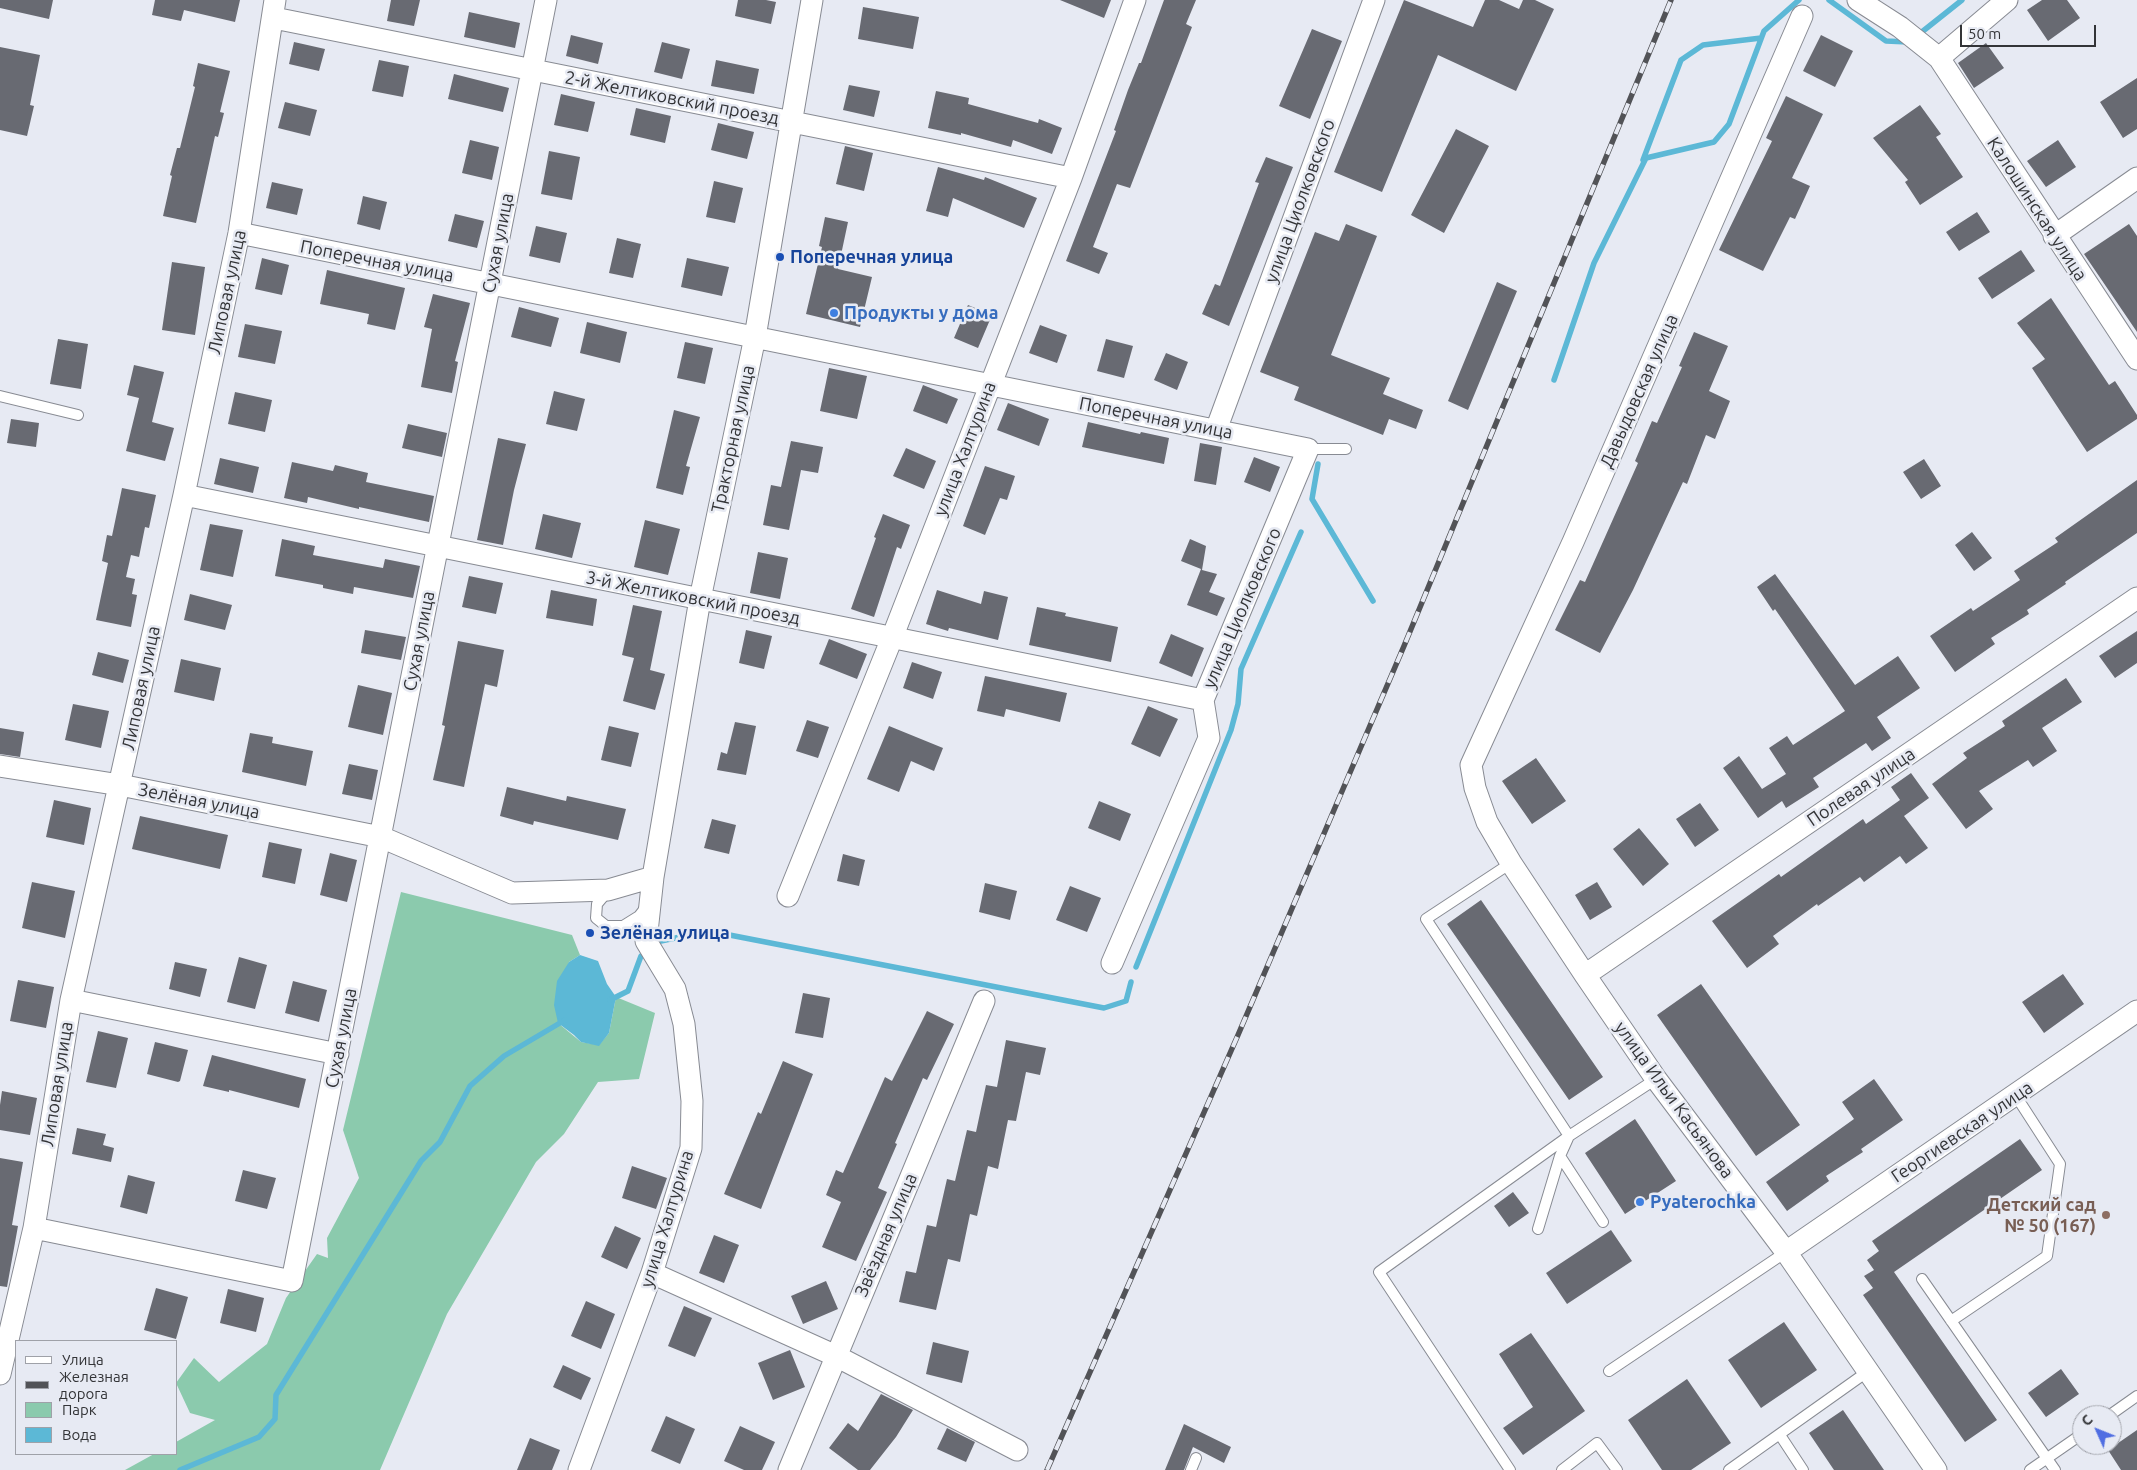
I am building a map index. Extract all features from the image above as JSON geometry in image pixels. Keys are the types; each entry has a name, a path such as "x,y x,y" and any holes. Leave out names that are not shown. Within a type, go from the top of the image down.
{"street":[{"name":"Сухая улица","path":"34,1228 292,1282 546,0"},
{"name":"Тракторная улица","path":"654,877 700,599 755,337 812,0"},
{"name":"улица Халтурина","path":"788,896 892,638 1071,178 1135,0"},
{"name":"улица Циолковского","path":"1216,430 1374,0"},
{"name":"Калошинская улица","path":"1858,0 1900,27 1938,58 2137,359"},
{"path":"1938,58 2007,0"},
{"name":"2-й Желтиковский проезд","path":"274,9 532,70 1071,178"},
{"name":"Липовая улица","path":"0,1374 34,1228 71,1000 184,495 240,233 274,9"},
{"name":"Давыдовская улица","path":"1471,765 1577,533 1802,16"},
{"path":"2054,236 2137,178"},
{"name":"Поперечная улица","path":"240,233 1308,449"},
{"name":"улица Циолковского","path":"1112,963 1209,738 1203,700 1308,449"},
{"name":"3-й Желтиковский проезд","path":"184,495 1203,700"},
{"name":"Полевая улица","path":"1585,975 2137,598"},
{"name":"улица Ильи Касьянова","path":"1471,765 1475,788 1487,822 1511,863 1656,1078 1786,1252 1936,1470"},
{"name":"Зелёная улица","path":"0,766 120,785 380,837 512,893 608,890 654,877"},
{"name":"улица Халтурина","path":"579,1470 652,1273 691,1148 692,1101 684,1024 675,989 646,941 654,877"},
{"path":"71,1000 338,1054"},
{"name":"Звёздная улица","path":"789,1470 984,1001"},
{"name":"Георгиевская улица","path":"1786,1252 2137,1012"},
{"path":"652,1273 836,1356 1017,1450"}],"lane":[{"path":"0,396 78,415"},
{"path":"1308,449 1346,449"},
{"path":"1511,863 1426,919 1569,1136"},
{"path":"608,890 597,904 596,918 606,926 623,926 639,916 651,900"},
{"path":"1510,1470 1380,1272 1569,1136 1656,1078"},
{"path":"1952,1321 2047,1256 2060,1164 2016,1096"},
{"path":"1538,1229 1560,1156 1569,1136"},
{"path":"1560,1156 1603,1222"},
{"path":"1609,1371 1786,1252"},
{"path":"1922,1279 2055,1470"},
{"path":"1729,1470 1867,1372"},
{"path":"2122,1407 2137,1396"},
{"path":"1780,1435 1803,1470"},
{"path":"2030,1470 2072,1441"},
{"path":"1562,1470 1597,1443 1617,1470"},
{"path":"1191,1470 1196,1458"}],"green space":[{"path":"401,892 572,935 580,955 569,962 558,1023 581,1042 599,1045 609,1033 616,997 655,1013 639,1079 598,1082 564,1134 536,1162 447,1314 380,1470 125,1470 152,1455 178,1455 178,1441 215,1420 190,1413 178,1387 178,1380 194,1358 219,1382 267,1344 286,1298 317,1254 328,1258 327,1238 359,1178 343,1130"}],"water":[{"path":"580,955 598,961 607,984 616,997 609,1033 599,1046 581,1042 558,1023 554,1005 557,981 569,962"}],"building":[{"path":"0,0 53,0 49,19 0,8"},
{"path":"155,0 240,0 235,22 184,10 181,21 152,15"},
{"path":"391,0 420,0 414,26 387,21"},
{"path":"738,0 776,2 771,24 735,16"},
{"path":"1060,0 1111,0 1104,18"},
{"path":"1164,0 1196,0 1186,24 1192,27 1130,188 1117,184 1093,247 1108,253 1099,274 1066,261 1116,131 1114,130 1128,90 1139,63 1141,63"},
{"path":"1404,0 1473,27 1485,0 1499,0 1519,9 1523,0 1535,0 1554,9 1516,91 1438,55 1382,192 1334,172"},
{"path":"2042,0 2067,0 2080,18 2048,41 2027,10"},
{"path":"863,7 919,17 913,49 858,39"},
{"path":"469,12 520,23 515,48 464,37"},
{"path":"1312,29 1342,41 1310,119 1279,106"},
{"path":"571,35 603,43 598,64 566,56"},
{"path":"1821,35 1853,51 1835,87 1803,71"},
{"path":"294,42 325,49 319,71 289,64"},
{"path":"662,42 690,49 682,79 654,72"},
{"path":"1986,43 2004,68 1974,88 1958,63"},
{"path":"0,47 40,55 30,105 34,106 27,136 0,130"},
{"path":"379,60 409,66 403,97 372,91"},
{"path":"716,60 759,69 754,94 711,86"},
{"path":"198,63 230,71 220,112 224,113 218,137 215,136 196,223 163,216 172,176 170,175 177,148 180,148 195,87 193,86"},
{"path":"454,74 509,88 503,112 448,99"},
{"path":"2137,78 2137,129 2123,138 2100,102"},
{"path":"849,85 880,91 874,117 843,110"},
{"path":"936,91 969,98 968,104 1038,123 1039,119 1062,128 1052,154 1013,140 1011,147 961,133 961,135 928,128"},
{"path":"561,94 595,102 588,132 554,125"},
{"path":"1786,96 1823,114 1792,178 1810,186 1795,219 1790,217 1763,271 1719,250 1772,141 1766,138"},
{"path":"285,102 317,110 310,136 278,128"},
{"path":"1920,105 1941,134 1936,137 1963,177 1920,205 1905,182 1908,180 1873,138"},
{"path":"636,108 671,116 665,143 630,135"},
{"path":"718,123 754,132 747,159 711,150"},
{"path":"1456,129 1489,146 1444,233 1411,215"},
{"path":"470,140 499,147 492,180 462,173"},
{"path":"2058,140 2076,167 2046,187 2027,161"},
{"path":"845,146 873,153 864,191 836,184"},
{"path":"549,151 580,157 572,200 541,194"},
{"path":"1266,157 1293,167 1229,326 1202,314 1215,284 1220,286 1259,183 1255,182"},
{"path":"938,167 984,180 985,177 1037,198 1024,228 953,198 948,217 926,211"},
{"path":"714,181 743,188 735,223 706,217"},
{"path":"272,182 303,189 297,215 266,208"},
{"path":"363,196 387,202 380,230 357,224"},
{"path":"1977,212 1990,232 1959,251 1946,232"},
{"path":"455,214 484,221 477,248 448,241"},
{"path":"825,217 848,222 838,269 872,277 860,327 806,314 822,247 819,246"},
{"path":"1346,224 1377,236 1331,355 1390,378 1383,394 1423,410 1416,429 1389,419 1383,435 1294,400 1299,387 1260,372 1315,232 1339,241"},
{"path":"2129,224 2137,236 2137,332 2084,254"},
{"path":"536,226 567,233 560,263 529,256"},
{"path":"617,238 641,244 633,278 609,273"},
{"path":"2021,250 2035,271 1992,299 1978,278"},
{"path":"262,258 289,265 282,295 255,289"},
{"path":"687,258 729,267 722,296 681,287"},
{"path":"172,262 205,267 195,335 162,330"},
{"path":"327,270 405,288 395,330 367,324 369,314 320,304"},
{"path":"1497,282 1517,291 1468,410 1448,401"},
{"path":"433,294 470,303 455,361 458,362 452,393 421,387 432,329 424,327"},
{"path":"2051,298 2109,385 2115,381 2137,415 2137,419 2087,452 2032,368 2045,359 2017,323"},
{"path":"968,305 992,315 978,348 954,338"},
{"path":"519,307 559,318 551,347 511,337"},
{"path":"587,322 627,332 620,363 580,353"},
{"path":"245,324 282,331 275,364 238,357"},
{"path":"1040,325 1067,335 1057,363 1029,353"},
{"path":"1694,332 1728,346 1709,391 1730,401 1715,439 1706,435 1687,484 1683,482 1633,590 1600,653 1555,630 1580,580 1585,582 1638,463 1635,461 1652,421 1657,423 1682,367 1679,366"},
{"path":"58,339 88,344 81,389 50,384"},
{"path":"1106,339 1133,346 1124,378 1097,371"},
{"path":"685,342 713,348 705,384 677,378"},
{"path":"1166,353 1188,362 1177,390 1154,380"},
{"path":"134,365 164,372 152,422 174,428 165,461 126,451 139,398 127,395"},
{"path":"829,368 867,376 857,419 820,411"},
{"path":"923,385 958,399 947,424 913,411"},
{"path":"554,391 585,399 577,431 546,424"},
{"path":"235,392 272,400 265,432 228,424"},
{"path":"1008,403 1049,419 1039,446 997,430"},
{"path":"674,410 700,417 686,466 690,467 683,495 656,488"},
{"path":"11,419 39,423 36,447 7,443"},
{"path":"1088,422 1140,434 1141,432 1169,438 1164,464 1082,447"},
{"path":"408,424 447,433 442,457 402,448"},
{"path":"498,438 526,444 503,545 477,540"},
{"path":"791,441 823,447 818,473 801,470 789,530 763,525 771,485 781,487"},
{"path":"1200,443 1222,447 1216,485 1194,481"},
{"path":"906,448 936,461 924,489 893,476"},
{"path":"1254,457 1280,467 1270,492 1244,482"},
{"path":"220,458 259,467 253,493 214,484"},
{"path":"1924,459 1941,486 1921,499 1903,472"},
{"path":"292,462 333,471 335,465 368,473 366,482 434,496 429,522 308,497 307,503 284,498"},
{"path":"985,466 1015,476 1007,500 1000,498 985,535 963,526"},
{"path":"2137,480 2137,533 2027,610 2029,614 1991,638 1995,644 1955,672 1930,636 1971,608 1973,611 2020,580 2014,571 2058,542 2055,538"},
{"path":"122,488 156,495 149,528 145,527 139,557 131,555 126,577 135,579 132,594 137,595 131,627 96,620 108,563 102,561 107,535 112,536"},
{"path":"543,514 581,523 572,558 535,549"},
{"path":"883,514 910,525 901,549 897,547 874,617 851,609"},
{"path":"645,520 680,529 668,575 634,567"},
{"path":"210,524 243,530 233,577 200,570"},
{"path":"1972,532 1992,558 1974,571 1955,545"},
{"path":"282,539 315,546 313,555 383,568 385,559 420,566 413,598 354,587 353,594 323,588 323,585 275,576"},
{"path":"1190,539 1206,546 1202,570 1217,574 1209,592 1225,598 1217,616 1187,605 1201,569 1181,561"},
{"path":"758,552 788,558 780,599 750,593"},
{"path":"1775,574 1855,685 1898,656 1920,688 1877,717 1891,738 1872,751 1866,743 1813,778 1819,787 1786,808 1782,801 1758,818 1723,768 1739,756 1762,789 1786,774 1769,748 1787,736 1793,745 1845,711 1775,609 1773,611 1757,587"},
{"path":"469,576 503,583 496,614 462,607"},
{"path":"551,590 597,599 593,626 546,618"},
{"path":"937,590 981,604 984,591 1008,597 998,640 949,628 948,631 926,624"},
{"path":"190,594 232,605 225,630 184,620"},
{"path":"633,605 662,611 650,670 665,674 655,710 623,701 634,658 622,655"},
{"path":"1037,607 1066,613 1065,616 1118,627 1111,662 1029,645"},
{"path":"365,630 406,637 401,660 361,653"},
{"path":"746,630 772,636 764,669 739,663"},
{"path":"2137,631 2137,663 2115,678 2099,656"},
{"path":"1171,634 1204,648 1192,677 1159,663"},
{"path":"829,639 867,654 857,679 819,664"},
{"path":"458,641 504,650 497,687 485,684 464,787 433,780 445,726 442,725"},
{"path":"98,652 129,660 123,683 92,675"},
{"path":"181,659 221,668 214,701 174,692"},
{"path":"912,662 942,672 933,699 903,688"},
{"path":"985,676 1067,693 1060,722 1006,709 1004,717 977,711"},
{"path":"2066,678 2082,702 2042,728 2057,751 2033,767 2028,760 1979,791 1993,809 1966,829 1932,784 1967,758 1963,753 2005,726 2002,721"},
{"path":"358,685 392,693 383,735 348,727"},
{"path":"73,704 109,711 101,748 65,740"},
{"path":"1148,706 1178,719 1160,757 1131,744"},
{"path":"807,720 829,727 818,758 796,751"},
{"path":"735,722 756,726 746,775 717,770 721,752 727,754"},
{"path":"609,726 639,733 631,767 601,760"},
{"path":"889,726 943,748 934,771 911,761 899,792 867,779"},
{"path":"0,728 24,732 20,757 0,754"},
{"path":"250,733 273,737 272,743 313,751 306,786 242,772"},
{"path":"1536,758 1566,801 1532,824 1502,781"},
{"path":"349,764 378,770 372,800 342,794"},
{"path":"1911,773 1929,798 1904,816 1928,848 1906,864 1900,856 1864,882 1860,877 1818,906 1817,904 1773,936 1779,944 1747,968 1712,921 1779,874 1781,877 1863,819 1866,824 1900,800 1891,787"},
{"path":"507,787 566,801 567,796 626,809 618,840 534,821 533,825 500,816"},
{"path":"54,800 91,808 84,845 46,837"},
{"path":"1099,801 1131,814 1120,841 1088,828"},
{"path":"1700,803 1719,830 1695,847 1676,819"},
{"path":"140,816 228,835 220,869 132,849"},
{"path":"712,819 736,825 729,854 704,848"},
{"path":"1639,828 1669,864 1643,886 1613,849"},
{"path":"269,842 302,849 295,884 262,877"},
{"path":"330,853 357,860 347,902 320,895"},
{"path":"843,854 865,860 859,886 837,881"},
{"path":"32,882 75,891 65,938 22,928"},
{"path":"1597,882 1612,907 1590,920 1575,895"},
{"path":"985,883 1017,891 1010,920 979,912"},
{"path":"1070,886 1101,898 1087,932 1056,920"},
{"path":"1481,900 1603,1077 1569,1100 1447,924"},
{"path":"239,957 267,965 255,1009 227,1002"},
{"path":"175,962 207,969 200,997 169,989"},
{"path":"2063,974 2084,1004 2044,1033 2022,1002"},
{"path":"18,980 54,987 46,1028 10,1021"},
{"path":"293,981 327,990 319,1022 285,1013"},
{"path":"1701,984 1800,1125 1756,1156 1657,1015"},
{"path":"803,993 830,998 823,1038 795,1033"},
{"path":"927,1011 954,1024 927,1080 923,1078 895,1143 897,1144 878,1188 887,1192 856,1261 822,1247 841,1202 826,1195 836,1170 843,1173 885,1077 892,1081"},
{"path":"98,1031 128,1038 116,1088 86,1082"},
{"path":"1006,1040 1046,1048 1040,1075 1026,1072 1016,1121 1008,1120 998,1169 988,1166 977,1216 970,1214 960,1262 948,1259 936,1310 899,1302 906,1271 916,1273 927,1225 936,1227 947,1179 955,1181 967,1130 976,1132 986,1085 997,1087"},
{"path":"155,1042 188,1050 180,1081 147,1074"},
{"path":"212,1055 306,1079 299,1108 229,1090 229,1092 203,1086"},
{"path":"783,1061 813,1074 761,1209 724,1194 758,1112 761,1114"},
{"path":"1874,1079 1903,1120 1861,1149 1863,1152 1826,1176 1829,1181 1787,1211 1766,1182 1854,1119 1842,1102"},
{"path":"2,1091 37,1098 30,1135 0,1130"},
{"path":"1635,1119 1676,1181 1625,1214 1585,1153"},
{"path":"77,1128 106,1134 103,1145 114,1148 111,1162 72,1154"},
{"path":"2020,1139 2042,1170 1894,1272 1997,1420 1965,1442 1863,1295 1873,1288 1864,1276 1874,1270 1867,1260 1879,1251 1872,1241"},
{"path":"0,1158 23,1162 12,1225 18,1226 7,1287 0,1286"},
{"path":"632,1166 667,1178 656,1209 622,1198"},
{"path":"243,1170 276,1178 267,1209 235,1201"},
{"path":"128,1175 155,1182 147,1214 120,1207"},
{"path":"1513,1192 1529,1213 1509,1227 1494,1206"},
{"path":"615,1226 641,1238 627,1269 601,1257"},
{"path":"1611,1230 1632,1261 1567,1304 1546,1273"},
{"path":"714,1235 739,1245 724,1283 699,1273"},
{"path":"826,1281 838,1309 803,1324 791,1296"},
{"path":"156,1288 188,1297 176,1339 144,1330"},
{"path":"228,1289 264,1298 256,1332 220,1323"},
{"path":"586,1301 615,1314 601,1349 571,1336"},
{"path":"684,1306 712,1318 695,1357 668,1346"},
{"path":"1784,1322 1817,1370 1761,1408 1728,1360"},
{"path":"1531,1333 1585,1411 1523,1455 1503,1428 1533,1407 1499,1354"},
{"path":"933,1342 969,1351 962,1383 926,1374"},
{"path":"790,1350 805,1387 773,1400 758,1363"},
{"path":"563,1365 591,1378 581,1400 553,1387"},
{"path":"2061,1369 2079,1394 2046,1417 2028,1393"},
{"path":"1687,1379 1731,1443 1691,1470 1662,1470 1628,1420"},
{"path":"881,1394 913,1410 896,1437 870,1470 858,1470 829,1448 848,1423 858,1431"},
{"path":"1843,1410 1884,1470 1834,1470 1809,1433"},
{"path":"666,1416 695,1429 680,1464 651,1451"},
{"path":"1184,1424 1231,1447 1224,1463 1193,1447 1184,1470 1165,1470"},
{"path":"740,1426 775,1442 762,1470 744,1470 724,1461"},
{"path":"947,1428 975,1442 966,1462 937,1449"},
{"path":"2137,1430 2137,1470 2121,1470 2111,1455 2122,1455 2122,1440"},
{"path":"530,1438 560,1450 552,1470 517,1470"}],"waterway":[{"path":"1554,380 1594,263 1646,158 1714,142 1729,124 1764,31 1799,0"},
{"path":"1829,0 1886,41 1908,42"},
{"path":"1918,35 1962,0"},
{"path":"1643,160 1681,60 1703,45 1761,38"},
{"path":"1318,464 1312,499 1373,601"},
{"path":"1136,967 1231,730 1238,704 1241,669 1301,532"},
{"path":"661,941 709,931 1104,1008 1126,1001 1131,982"},
{"path":"610,1000 628,991 641,956"},
{"path":"180,1470 259,1437 275,1419 276,1395 421,1161 440,1142 470,1086 504,1056 565,1020"}],"railway":[{"path":"1047,1470 1238,1035 1404,646 1671,0"}],"place":[{"name":"Поперечная улица","path":"780,257"},
{"name":"Продукты у дома","path":"834,313"},
{"name":"Зелёная улица","path":"590,933"},
{"name":"Pyaterochka","path":"1640,1202"},
{"name":"Детский сад № 50 (167)","path":"2106,1215"}]}
